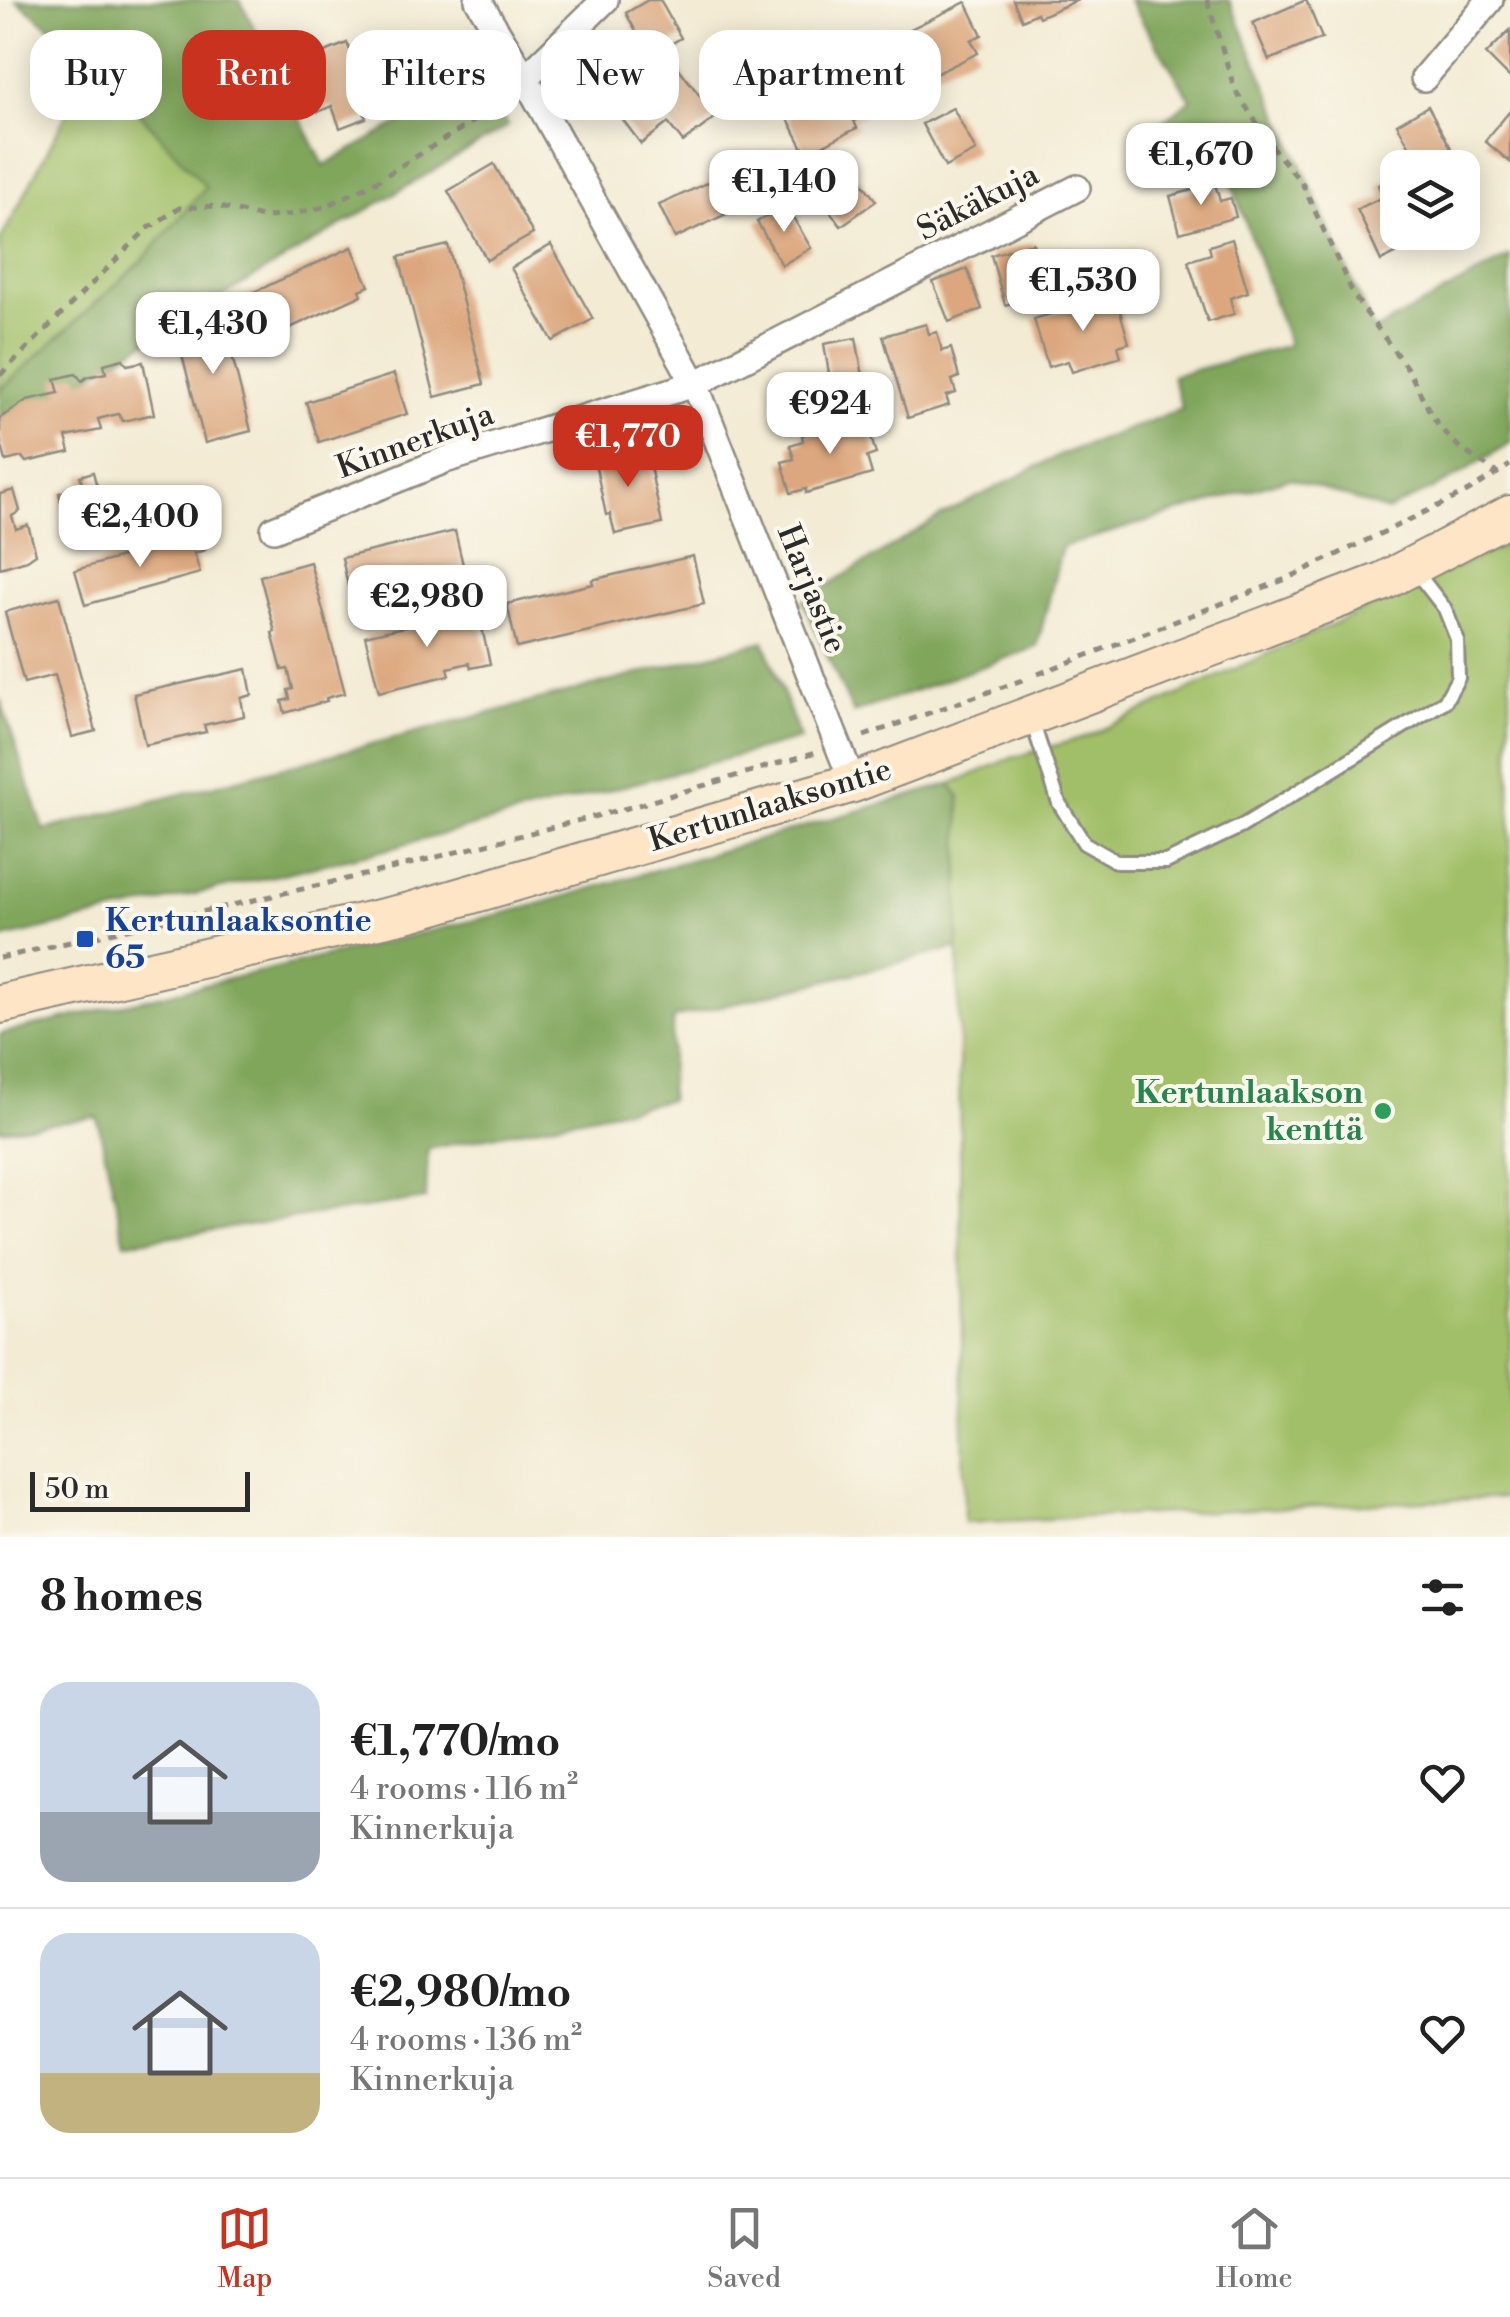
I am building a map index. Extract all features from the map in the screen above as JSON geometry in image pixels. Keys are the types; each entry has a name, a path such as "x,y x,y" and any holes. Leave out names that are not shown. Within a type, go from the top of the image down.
{"street":[{"name":"Harjastie","path":"478,0 696,384 853,782"},
{"path":"528,82 605,0"},
{"path":"1424,78 1490,0"},
{"name":"Säkäkuja","path":"696,384 1078,188"},
{"name":"Kinnerkuja","path":"274,529 444,460 696,384"},
{"name":"Kertunlaaksontie","path":"0,1004 410,912 853,782 1382,582 1510,514"}],"lane":[{"path":"1030,715 1059,804 1084,843 1117,862 1166,862 1242,826 1445,700 1458,678 1458,639 1445,609 1412,566"}],"path":[{"path":"1207,0 1235,90 1302,184 1354,296 1409,371 1445,433 1497,473"},
{"path":"0,375 147,229 179,208 216,206 262,216 324,208 370,185 528,82"},
{"path":"0,958 390,870 634,806 839,745 1286,579 1470,491 1510,465"}],"green space":[{"path":"16,0 240,0 255,30 182,30 182,120 301,120 324,165 405,120 504,120 508,126 0,429 0,390 141,262 206,187 146,120 162,120 162,30 54,30"},
{"path":"1129,0 1229,0 1374,331 1510,256 1510,443 1447,482 1387,511 1290,478 1062,547 1037,647 853,713 803,601 944,514 1062,454 1182,409 1172,376 1289,345 1224,161 1159,179 1139,139 1191,100"},
{"path":"64,120 146,120 206,187 141,262 0,390 0,241"},
{"path":"1510,543 1510,1497 964,1523 960,797 950,784 1012,758 1088,736"},
{"path":"764,641 800,739 377,852 0,939 0,699 44,830"},
{"path":"950,784 960,797 958,948 673,1018 669,1100 428,1149 426,1199 125,1243 97,1117 0,1130 0,1034 525,908"}],"building":[{"path":"648,0 660,0 677,30 635,30 626,13"},
{"path":"1013,0 1078,0 1022,20"},
{"path":"1306,0 1322,38 1269,60 1253,23"},
{"path":"966,2 982,35 971,40 978,53 941,71 941,30 909,30"},
{"path":"1510,30 1510,78 1486,54"},
{"path":"346,43 346,120 361,120 340,128 332,106 326,109 326,52"},
{"path":"679,68 699,95 699,120 712,120 683,142 668,123 641,144 623,120 679,120"},
{"path":"1428,106 1451,148 1412,150 1397,124"},
{"path":"953,108 976,151 945,167 922,124 941,120 941,114"},
{"path":"1510,111 1510,162 1485,141"},
{"path":"789,120 856,120 857,128 806,154"},
{"path":"494,164 533,234 487,260 448,191"},
{"path":"735,170 750,203 675,238 659,205"},
{"path":"858,177 876,201 841,226 823,202"},
{"path":"1215,184 1220,201 1231,198 1236,217 1180,233 1170,196"},
{"path":"1380,198 1380,250 1404,250 1381,261 1357,209"},
{"path":"786,205 811,248 782,265 757,222"},
{"path":"1232,239 1248,292 1230,298 1234,314 1208,322 1188,261 1211,254 1209,246"},
{"path":"1033,243 1047,292 1005,305 991,255"},
{"path":"448,245 484,384 435,397 399,257"},
{"path":"551,245 593,319 553,341 511,268"},
{"path":"352,247 369,286 360,290 362,295 259,342 239,299"},
{"path":"967,269 982,309 949,322 933,282"},
{"path":"1115,294 1129,343 1118,346 1121,357 1072,372 1068,361 1048,367 1034,319"},
{"path":"221,312 251,431 205,443 174,324"},
{"path":"926,324 929,334 937,332 942,351 951,348 959,377 952,380 956,393 946,396 949,405 908,418 883,336"},
{"path":"856,338 865,387 832,392 824,344"},
{"path":"123,359 127,365 143,362 154,414 123,421 118,414 98,419 101,430 66,437 70,452 26,462 22,457 6,461 0,418 27,400 59,393 55,379 76,374 82,381 106,373 104,364"},
{"path":"394,374 407,414 319,442 306,402"},
{"path":"865,417 876,454 867,457 872,474 806,493 806,489 791,493 782,462 794,459 790,445 803,441 802,435"},
{"path":"646,447 662,524 615,534 610,514 606,515 594,458"},
{"path":"93,472 111,539 84,546 81,535 71,538 59,493 83,486 80,476"},
{"path":"14,490 20,511 12,516 16,529 28,525 36,554 0,568 0,494"},
{"path":"455,531 463,565 349,591 342,558"},
{"path":"201,535 205,550 194,553 200,573 85,605 75,570"},
{"path":"693,556 704,604 517,648 507,604"},
{"path":"310,562 345,693 285,713 282,701 290,699 288,690 293,689 288,669 282,670 260,576"},
{"path":"59,597 96,731 72,737 55,675 24,683 5,612"},
{"path":"478,610 490,664 448,668 450,675 379,692 365,636"},
{"path":"247,669 252,695 241,698 244,716 204,725 206,732 145,745 134,694"}],"place":[{"name":"Kertunlaaksontie 65","path":"85,939"},
{"name":"Kertunlaakson kenttä","path":"1383,1111"}]}
